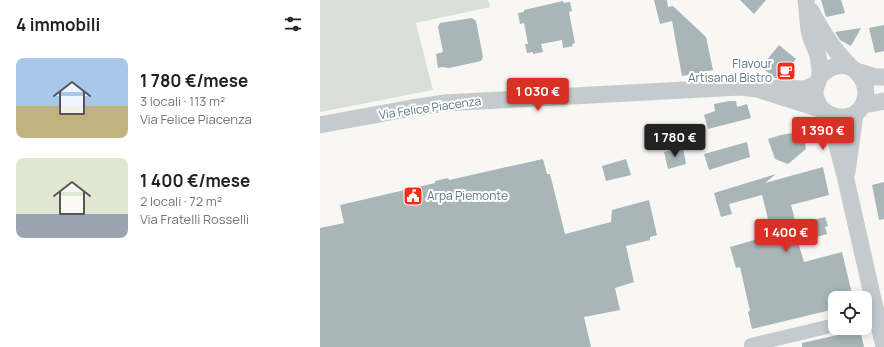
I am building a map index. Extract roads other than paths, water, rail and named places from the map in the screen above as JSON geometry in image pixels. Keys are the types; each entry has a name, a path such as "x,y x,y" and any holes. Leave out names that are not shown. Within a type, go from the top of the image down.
{"street":[{"path":"807,3 820,30 837,54 866,82 866,99 859,109 846,180"},
{"path":"807,3 810,34 818,53 818,80 815,94 818,103 826,112 846,180 866,291"},
{"path":"818,80 826,70 833,66 842,65 884,78"},
{"name":"Via Felice Piacenza","path":"320,126 412,108 452,102 740,87 805,89 818,80"},
{"name":"Via Felice Piacenza","path":"757,88 826,112"},
{"path":"826,112 842,118 859,109 884,101"},
{"path":"872,318 884,347"},
{"path":"751,346 828,326"}],"place":[{"name":"Flavour Artisanal Bistro","path":"786,71"},
{"name":"Arpa Piemonte","path":"413,196"}]}
